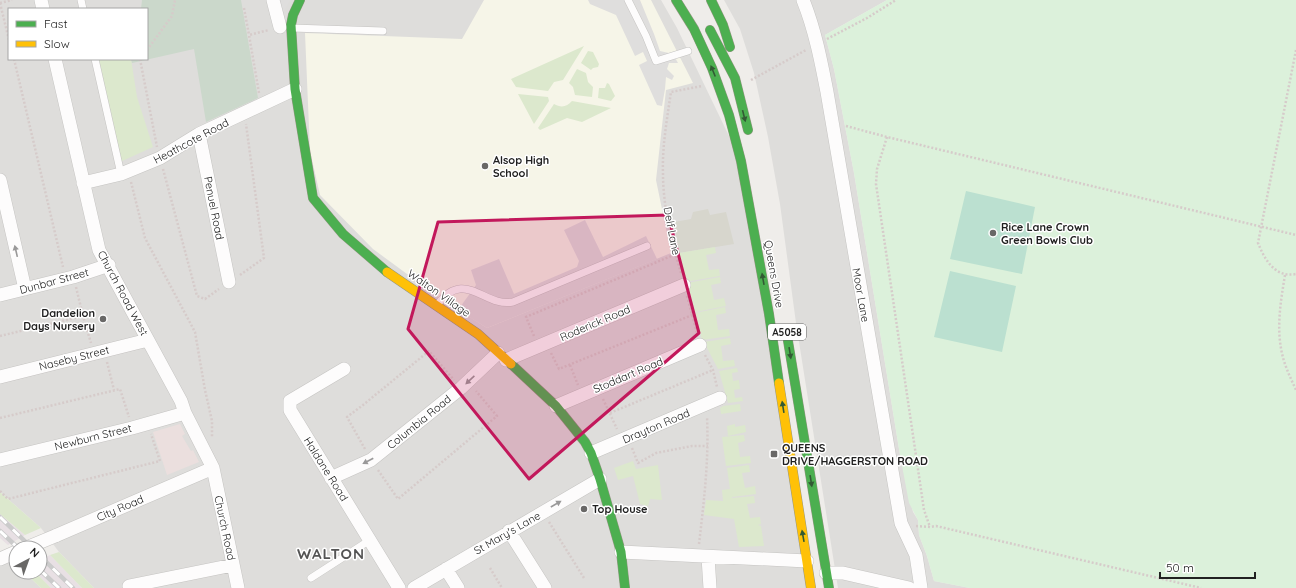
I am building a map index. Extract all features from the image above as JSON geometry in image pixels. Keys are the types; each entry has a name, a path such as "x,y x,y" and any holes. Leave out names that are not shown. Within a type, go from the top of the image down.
{"main road":[{"name":"Walton Village","path":"300,0 286,28 313,198 343,234 388,273 478,334 556,406 585,442 591,453 600,479 622,552 625,588"},
{"name":"Queens Drive","path":"676,0 694,29 712,68 729,115 741,161 769,314 812,588"},
{"path":"711,0 723,25 731,50 737,88 750,141"},
{"path":"704,20 735,78"},
{"path":"721,120 741,161"},
{"name":"A5058","path":"786,330 829,588"}],"street":[{"path":"272,0 286,28"},
{"name":"Moor Lane","path":"803,0 809,14 817,44 827,92 901,523 916,555 921,588"},
{"name":"Church Road West","path":"54,60 99,250 181,401 185,413 213,468"},
{"name":"Heathcote Road","path":"83,183 125,173 160,158 199,134 295,89"},
{"name":"Penuel Road","path":"199,134 229,282"},
{"path":"0,180 25,289"},
{"name":"Dunbar Street","path":"0,295 69,278 109,266"},
{"name":"Roderick Road","path":"502,356 542,345 684,286"},
{"name":"Naseby Street","path":"0,377 148,340"},
{"name":"Stoddart Road","path":"556,406 700,345"},
{"name":"Columbia Road","path":"331,478 371,460 502,356"},
{"name":"Haldane Road","path":"344,369 290,401 290,410 399,588"},
{"name":"Drayton Road","path":"591,453 720,398"},
{"name":"Newburn Street","path":"0,460 148,424 185,413"},
{"name":"City Road","path":"45,540 213,468"},
{"name":"Church Road","path":"213,468 238,588"},
{"name":"St Mary's Lane","path":"414,588 600,479"},
{"path":"509,531 545,588"},
{"path":"622,552 807,561"},
{"path":"703,557 710,588"},
{"path":"129,586 233,565"},
{"path":"446,569 458,588"},
{"path":"826,573 843,573 909,588"}],"lane":[{"path":"628,0 646,36 656,61 688,51"},
{"path":"286,28 383,31"},
{"path":"95,60 125,173"},
{"path":"437,305 446,295 461,288 472,290 500,302 513,302 647,246"},
{"path":"311,578 370,540"}],"path":[{"path":"8,36 0,3 12,0"},
{"path":"148,49 172,16 175,0"},
{"path":"737,88 867,18 896,0"},
{"path":"244,8 261,106"},
{"path":"249,35 286,28"},
{"path":"1296,50 1258,243 1263,255 1277,272 1285,275 1296,274"},
{"path":"14,60 69,278 114,390"},
{"path":"140,60 160,158 197,296 205,299 264,258 244,113"},
{"name":"Delf Lane","path":"705,85 671,92 665,132 662,174 667,211 684,286 700,345 713,370 720,398"},
{"path":"832,126 844,126 1296,235"},
{"path":"887,137 876,169 876,184 924,510 930,527"},
{"path":"125,173 145,238 195,332 204,390 212,420 212,444"},
{"path":"676,254 526,317 542,345 559,369 692,315"},
{"path":"1285,275 1279,313 1281,349 1285,365 1296,390"},
{"path":"0,336 83,316"},
{"path":"570,365 582,394"},
{"path":"610,413 713,370"},
{"path":"598,388 638,463 656,453 692,446 708,446"},
{"path":"0,418 120,389 132,428"},
{"path":"703,557 708,446 706,405"},
{"path":"0,491 8,499 160,461 148,424"},
{"path":"543,512 584,578"},
{"path":"901,523 920,527 936,526 1201,588"},
{"path":"490,568 502,588"}],"highlighted area":[{"path":"668,215 699,333 529,479 408,329 438,222"}],"shaded area":[{"path":"0,0 661,0 677,28 741,161 811,588 94,588 59,552 41,528 0,492"},
{"path":"273,0 290,0 279,20"},
{"name":"Alsop High School","path":"484,0 651,0 693,83 666,90 656,180 671,253 487,328 437,296 373,249 320,195 310,151 305,33 462,39"},
{"path":"588,0 640,0 660,51 673,54 678,63 669,63 667,69 674,76 672,80 666,77 662,106 657,105 639,65 647,61 643,52 635,56 616,15 590,4"},
{"path":"724,0 887,0 825,35 834,69 854,173 900,455 913,512 918,520 919,535 934,581 970,588 838,588 796,323 780,204 768,137 754,73 740,29"},
{"path":"708,209 710,215 726,212 734,244 679,253 674,222 691,219 693,212"},
{"path":"585,220 603,257 646,236 657,259 487,328 458,310 476,285 471,270 499,259 514,294 577,267 579,261 564,230"},
{"path":"180,424 185,434 182,436 191,451 193,450 199,462 167,475 153,432"},
{"path":"0,514 25,535 16,540 8,540 8,545 0,538"},
{"path":"0,553 8,559 8,580 32,580 41,588 0,588"},
{"path":"50,555 82,588 51,588 43,580 48,580 48,556"}],"green space":[{"path":"142,0 241,0 258,98 206,122 194,49 148,59 148,8 141,8"},
{"path":"887,0 1296,0 1296,588 970,588 934,581 919,535 918,520 909,503 854,173 834,69 825,35"},
{"path":"584,46 563,80 554,82 548,91 516,87 511,79"},
{"path":"588,51 593,52 599,64 598,67 591,70 581,63"},
{"path":"97,60 131,60 137,97 153,147 120,162"},
{"path":"131,60 145,60 132,63"},
{"path":"577,69 586,73 588,82 593,87 592,97 575,95 573,87 569,83"},
{"path":"607,83 615,96 611,101 598,98 599,88 605,88"},
{"path":"518,94 548,97 549,101 534,124"},
{"path":"572,101 611,108 582,122 567,118 540,130 538,128 554,104 564,106 568,105"},
{"name":"Rice Lane Crown Green Bowls Club","path":"966,191 1035,207 1022,274 950,259"},
{"path":"715,247 716,253 706,255 709,270 719,269 720,276 685,282 679,253"},
{"path":"950,271 1016,286 1002,352 934,337"},
{"path":"720,277 721,283 711,285 714,300 724,298 726,306 695,312 687,283"},
{"path":"725,307 726,313 716,315 718,330 729,329 730,336 702,340 695,313"},
{"path":"730,338 731,344 721,346 723,361 734,360 735,366 718,369 704,342"},
{"path":"737,368 738,372 732,373 733,381 739,380 740,389 734,390 735,398 742,397 743,401 728,403 719,371"},
{"path":"740,404 741,411 721,414 720,408 723,406"},
{"path":"735,424 735,427 745,425 746,432 728,436 727,426"},
{"path":"744,435 745,441 738,443 740,457 750,456 751,463 726,466 722,437"},
{"path":"633,461 636,469 658,465 662,500 650,499 648,506 640,504 633,476 618,480 614,468"},
{"path":"749,465 750,472 742,473 745,488 755,486 756,494 732,498 754,496 755,503 747,504 750,518 760,517 761,524 758,525 761,526 764,546 739,547 734,519 704,515 706,500 723,501 722,490 730,489 727,468"},
{"path":"0,492 41,528 25,535 0,514"},
{"path":"59,552 94,588 82,588 50,555"},
{"path":"32,580 43,580 51,588 41,588"}],"railway":[{"path":"0,517 24,540"},
{"path":"0,531 10,540"},
{"path":"48,564 73,588"},
{"path":"48,578 59,588"}],"traffic: fast":[{"path":"300,0 293,15 291,25 295,89 313,198 343,234 387,272"},
{"path":"676,0 694,29 712,68 729,115 741,161 769,314 779,383"},
{"path":"711,0 723,25 730,47"},
{"path":"710,30 735,78 748,130"},
{"path":"788,341 829,588"},
{"path":"511,364 556,406 585,442 591,453 621,552 625,588"}],"traffic: slow":[{"path":"387,272 478,334 511,364"},
{"path":"779,383 811,588"}],"place":[{"name":"Alsop High School","path":"485,166"},
{"name":"Rice Lane Crown Green Bowls Club","path":"993,233"},
{"name":"Dandelion Days Nursery","path":"103,319"},
{"name":"QUEENS DRIVE/HAGGERSTON ROAD","path":"774,454"},
{"name":"Top House","path":"584,509"}],"district":[{"name":"WALTON","path":"331,554"}]}
